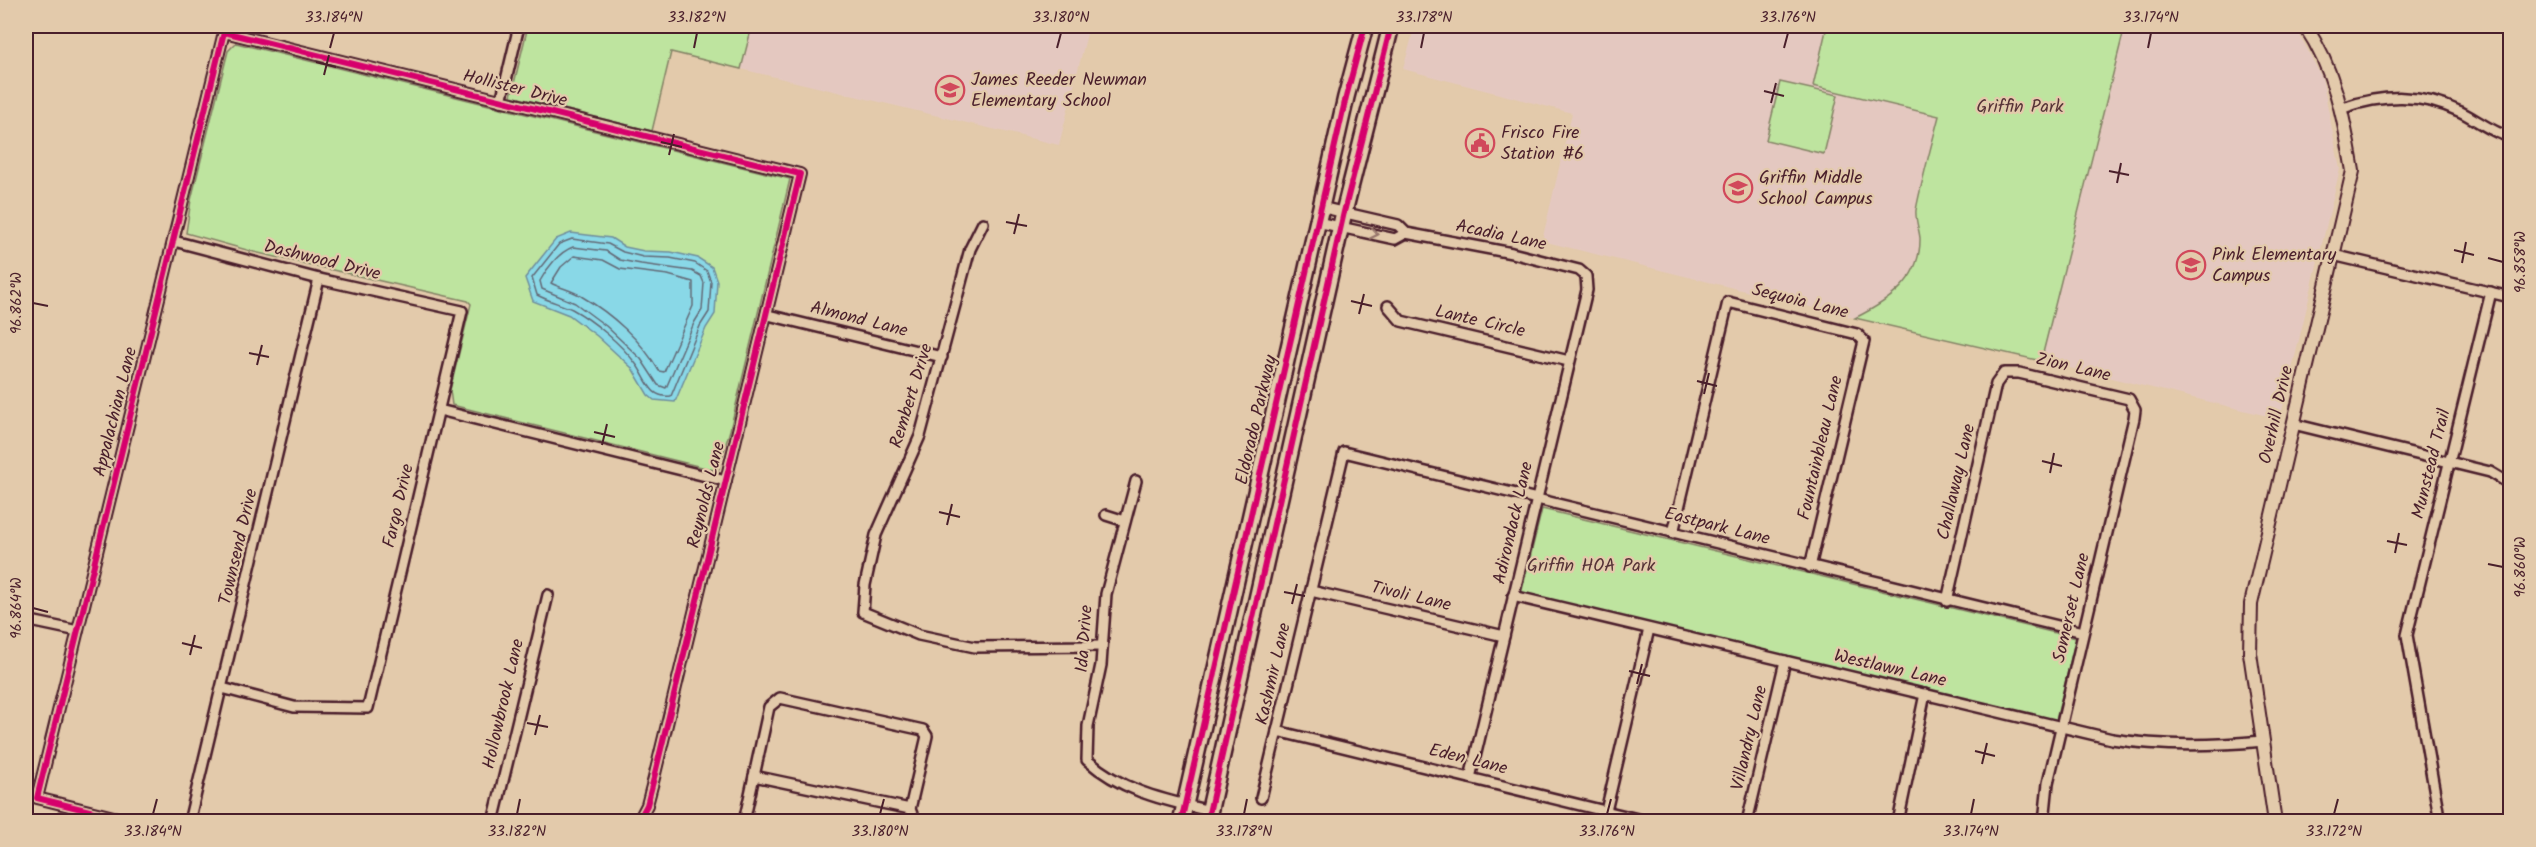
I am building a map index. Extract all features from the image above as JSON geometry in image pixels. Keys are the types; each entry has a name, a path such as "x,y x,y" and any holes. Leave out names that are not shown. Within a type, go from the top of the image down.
{"main road":[{"name":"Eldorado Parkway","path":"1181,822 1320,207 1365,26"},
{"path":"1209,816 1343,220 1391,26"},
{"path":"1346,97 1371,103"}],"street":[{"path":"501,101 519,26"},
{"name":"Overhill Drive","path":"2275,822 2250,653 2251,604 2353,171 2343,108 2322,51 2305,26"},
{"name":"Hollister Drive","path":"224,32 800,174"},
{"name":"Appalachian Lane","path":"134,822 37,798 224,32"},
{"path":"2343,108 2374,98 2418,98 2458,111 2511,137"},
{"name":"Reynolds Lane","path":"638,822 647,805 654,778 768,315 800,174"},
{"name":"Acadia Lane","path":"1320,207 1343,220 1395,239 1406,233"},
{"name":"Acadia Lane","path":"1317,222 1343,220 1398,225 1406,233 1579,270 1586,276"},
{"name":"Rembert Drive","path":"983,223 970,249 920,436 876,535 867,575 863,612 919,635 975,647 1102,646"},
{"name":"Dashwood Drive","path":"174,241 319,279 462,311"},
{"path":"2333,255 2511,297"},
{"name":"Adirondack Lane","path":"1470,778 1587,290 1586,276"},
{"name":"Townsend Drive","path":"189,822 319,279"},
{"name":"Munstead Trail","path":"2440,822 2407,635 2491,292"},
{"name":"Sequoia Lane","path":"1673,533 1728,302 1862,337"},
{"name":"Lante Circle","path":"1388,306 1401,321 1569,361"},
{"name":"Fargo Drive","path":"222,688 294,707 368,708 462,311"},
{"name":"Almond Lane","path":"768,315 942,357"},
{"name":"Fountainbleau Lane","path":"1810,567 1863,341 1862,337"},
{"name":"Zion Lane","path":"2004,373 2019,373 2123,397 2133,404"},
{"name":"Challaway Lane","path":"1947,601 1996,384 2004,373"},
{"name":"Somerset Lane","path":"2044,822 2048,783 2134,418 2133,404"},
{"path":"439,410 726,481"},
{"path":"2293,424 2490,472 2511,484"},
{"name":"Eastpark Lane","path":"1344,452 1947,601 2083,632"},
{"name":"Kashmir Lane","path":"1261,798 1344,452"},
{"name":"Ida Drive","path":"1136,481 1106,594 1100,675 1088,726 1087,760 1106,776 1128,788 1185,805"},
{"path":"1106,515 1125,521"},
{"name":"Tivoli Lane","path":"1311,591 1504,636"},
{"name":"Hollowbrook Lane","path":"493,822 548,595"},
{"name":"Westlawn Lane","path":"1513,597 2061,727 2141,743 2203,746 2264,741"},
{"path":"26,620 78,631"},
{"path":"1606,811 1649,629"},
{"name":"Villandry Lane","path":"1747,822 1785,661"},
{"path":"1898,822 1925,694"},
{"path":"744,822 769,707 780,698 923,730 927,736 910,809 915,822"},
{"name":"Eden Lane","path":"1277,731 1650,822"},
{"path":"754,776 910,809"},
{"path":"1185,805 1209,816"}],"shaded area":[{"name":"James Reeder Newman Elementary School","path":"752,26 1089,26 1059,145 741,69"},
{"name":"Griffin Middle School Campus","path":"1415,26 1827,26 1813,86 1939,116 1916,213 1920,238 1917,264 1904,286 1876,307 1855,318 1542,241 1572,113 1403,69"},
{"name":"Pink Elementary Campus","path":"2125,26 2295,26 2322,78 2340,169 2280,419 2041,361"}],"green space":[{"path":"528,26 752,26 741,69 671,52 652,131 511,96"},
{"name":"Griffin Park","path":"1827,26 2125,26 2041,361 1855,318 1891,296 1909,277 1915,266 1920,238 1916,210 1939,116 1813,86"},
{"path":"236,43 790,179 730,430 718,471 452,405 450,390 471,304 468,301 254,252 186,233 191,200 228,51"},
{"path":"1780,82 1838,95 1824,154 1766,140"},
{"name":"Griffin HOA Park","path":"1542,509 2076,638 2056,720 1521,594"}],"water":[{"path":"571,233 611,238 625,247 644,251 671,252 698,258 712,267 717,281 715,314 706,328 675,402 654,400 648,395 632,368 597,336 569,315 533,301 525,278 556,239"}],"cycle path":[{"path":"1181,822 1346,97 1365,26"},
{"path":"1207,822 1344,212 1391,26"},
{"path":"134,822 37,798 224,32 800,174 654,778 647,805 638,822"}],"place":[{"name":"James Reeder Newman Elementary School","path":"950,90"},
{"name":"Frisco Fire Station #6","path":"1480,143"},
{"name":"Griffin Middle School Campus","path":"1738,188"},
{"name":"Pink Elementary Campus","path":"2191,265"}]}
